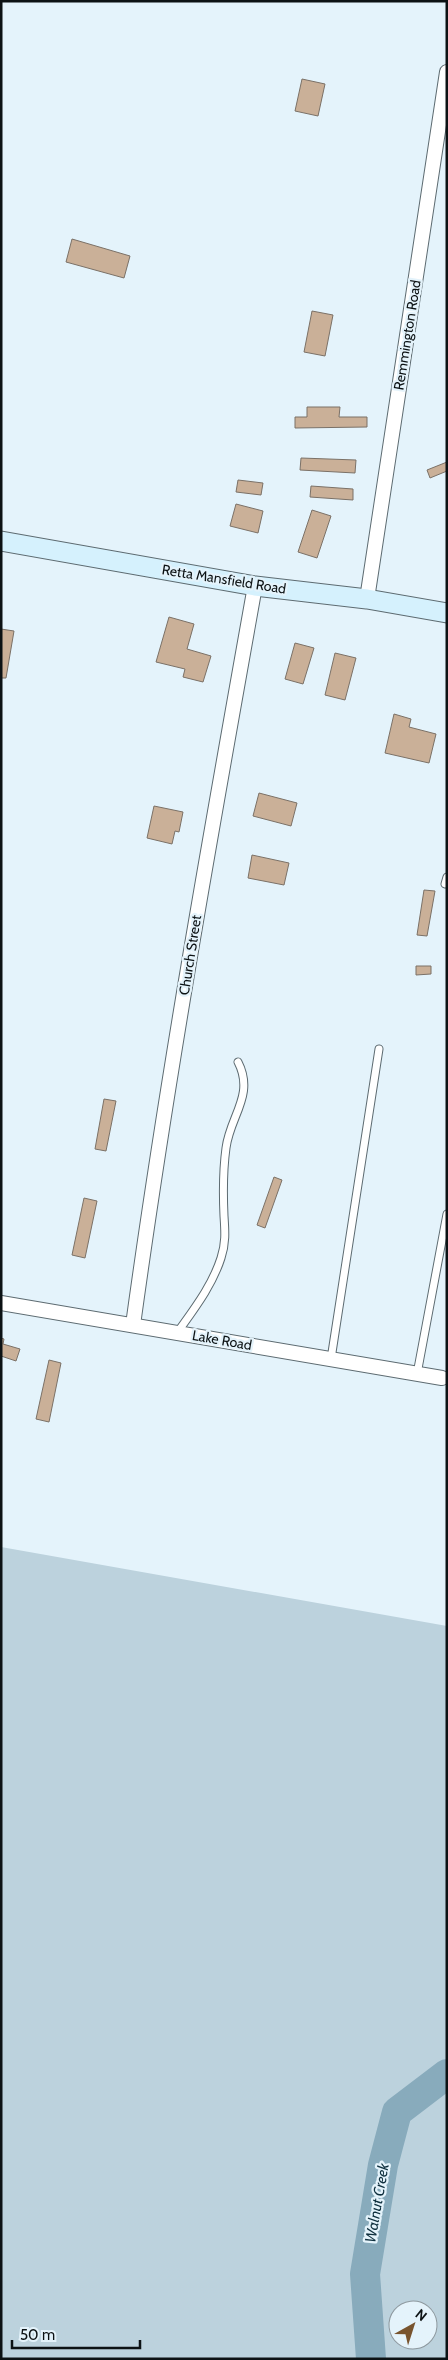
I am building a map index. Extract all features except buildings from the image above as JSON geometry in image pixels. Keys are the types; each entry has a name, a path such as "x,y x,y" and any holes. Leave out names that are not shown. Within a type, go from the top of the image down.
{"street":[{"name":"Remmington Road","path":"367,599 447,72"},
{"name":"Retta Mansfield Road","path":"1,541 255,586 367,599 447,613"},
{"name":"Church Street","path":"133,1325 150,1202 198,904 255,586"},
{"name":"Lake Road","path":"1,1303 442,1378"}],"lane":[{"path":"331,1359 379,1049"},
{"path":"177,1333 204,1296 222,1257 226,1238 224,1202 226,1147 245,1092 244,1074 238,1062"},
{"path":"417,1374 447,1214"}],"shaded area":[{"path":"1,1547 447,1626 447,2359 1,2359"}],"waterway":[{"name":"Walnut Creek","path":"371,2359 365,2274 383,2165 397,2112 447,2074"}]}
